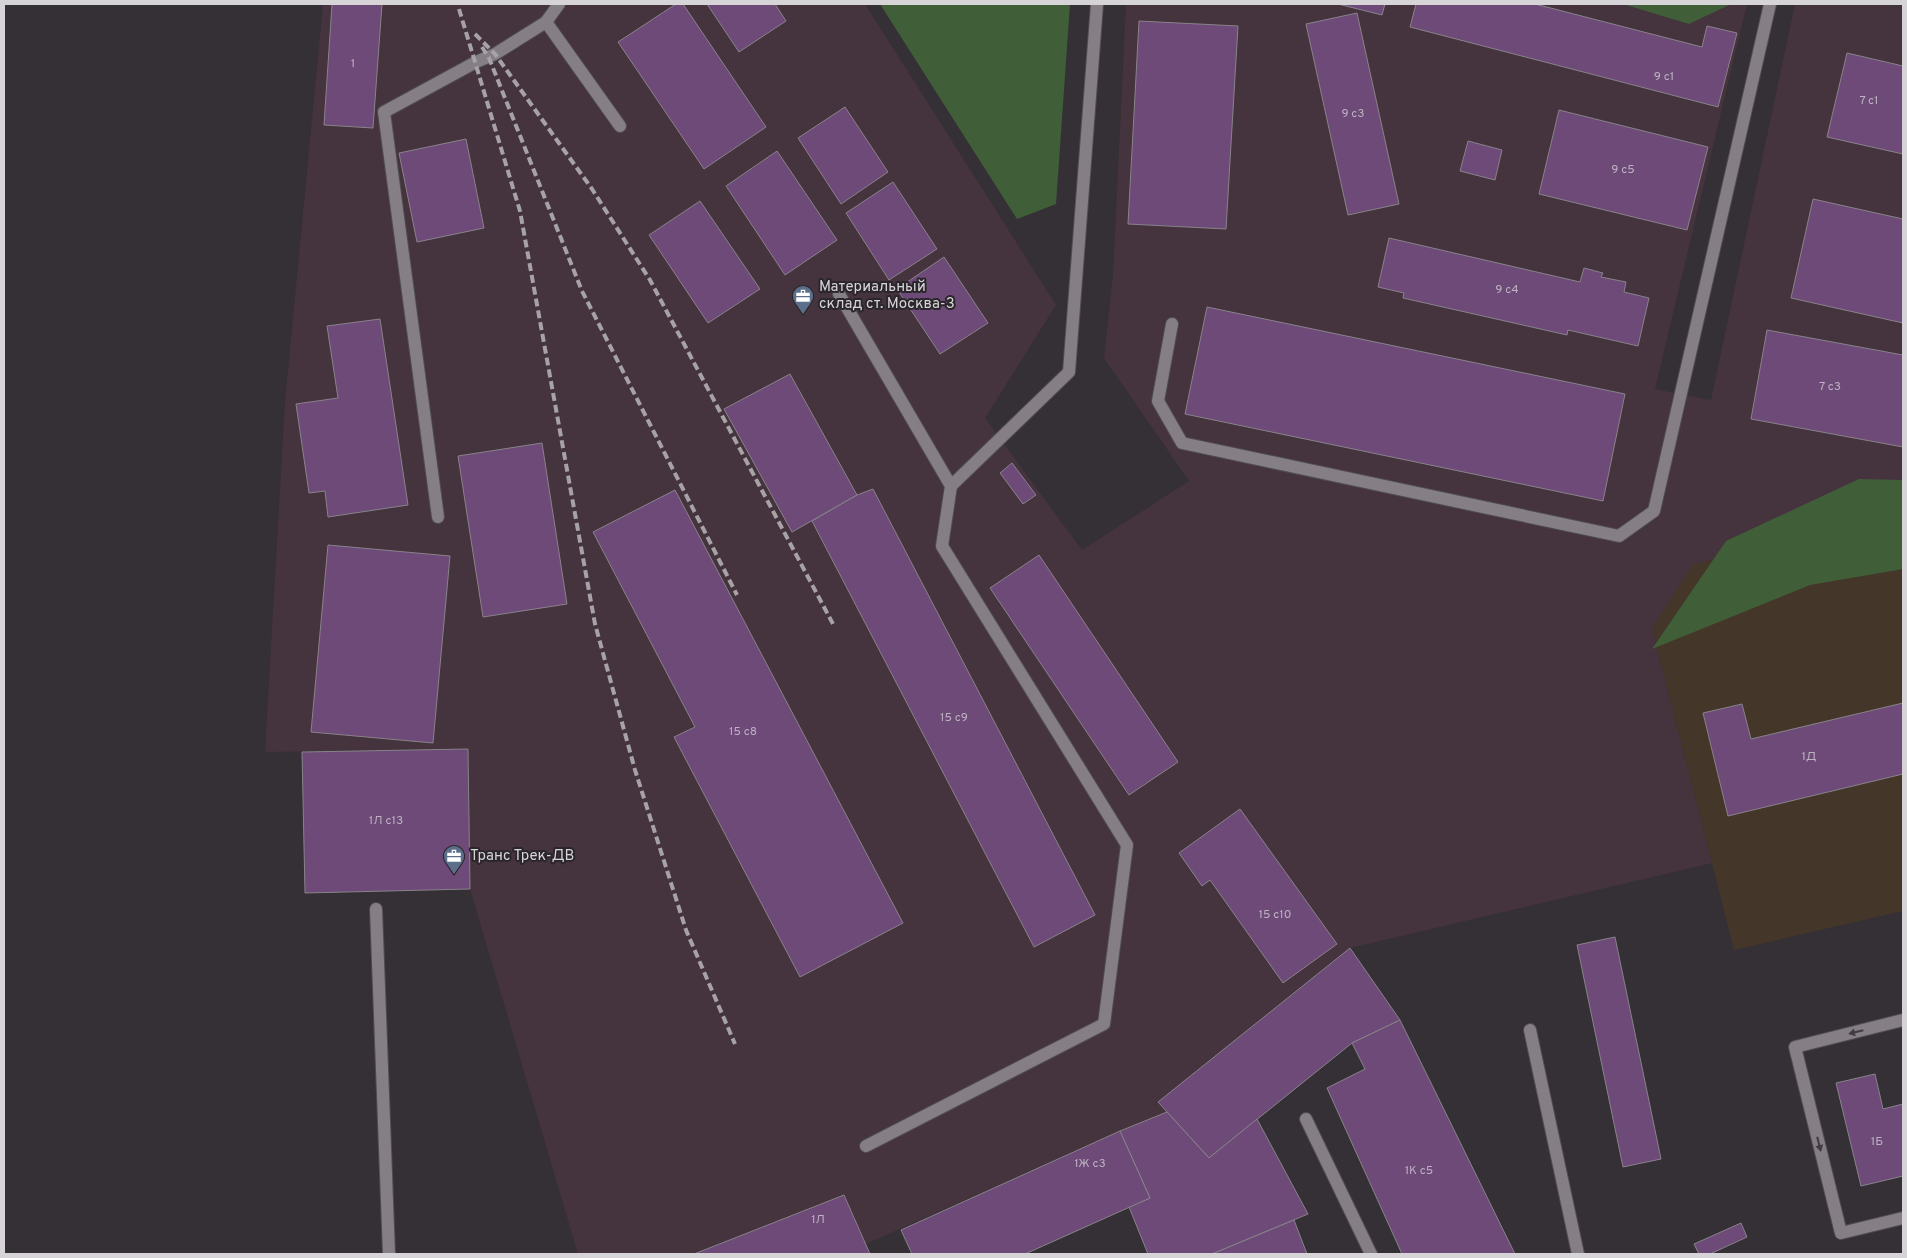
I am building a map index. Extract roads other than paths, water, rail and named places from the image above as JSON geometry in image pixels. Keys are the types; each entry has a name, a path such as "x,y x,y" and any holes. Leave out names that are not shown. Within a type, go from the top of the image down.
{"lane":[{"path":"438,517 384,112 476,62 489,58 546,22 559,4"},
{"path":"866,1146 1104,1024 1128,845 942,546 951,486 1070,372 1097,4"},
{"path":"1172,324 1158,401 1182,443 1619,536 1654,511 1770,4"},
{"path":"546,22 620,126"},
{"path":"839,294 951,486"},
{"path":"376,909 388,1254"},
{"path":"1903,1020 1795,1047 1841,1233 1903,1218"},
{"path":"1530,1030 1578,1254"},
{"path":"1306,1119 1371,1254"}],"railway":[{"path":"459,9 520,211 595,624 635,770 686,930 735,1044"},
{"path":"475,34 495,54 592,189 650,280 833,624"},
{"path":"482,47 489,58 582,291 737,595"}],"place":[{"name":"Материальный склад ст. Москва-3","path":"803,315"},
{"name":"Транс Трек-ДВ","path":"454,875"}]}
